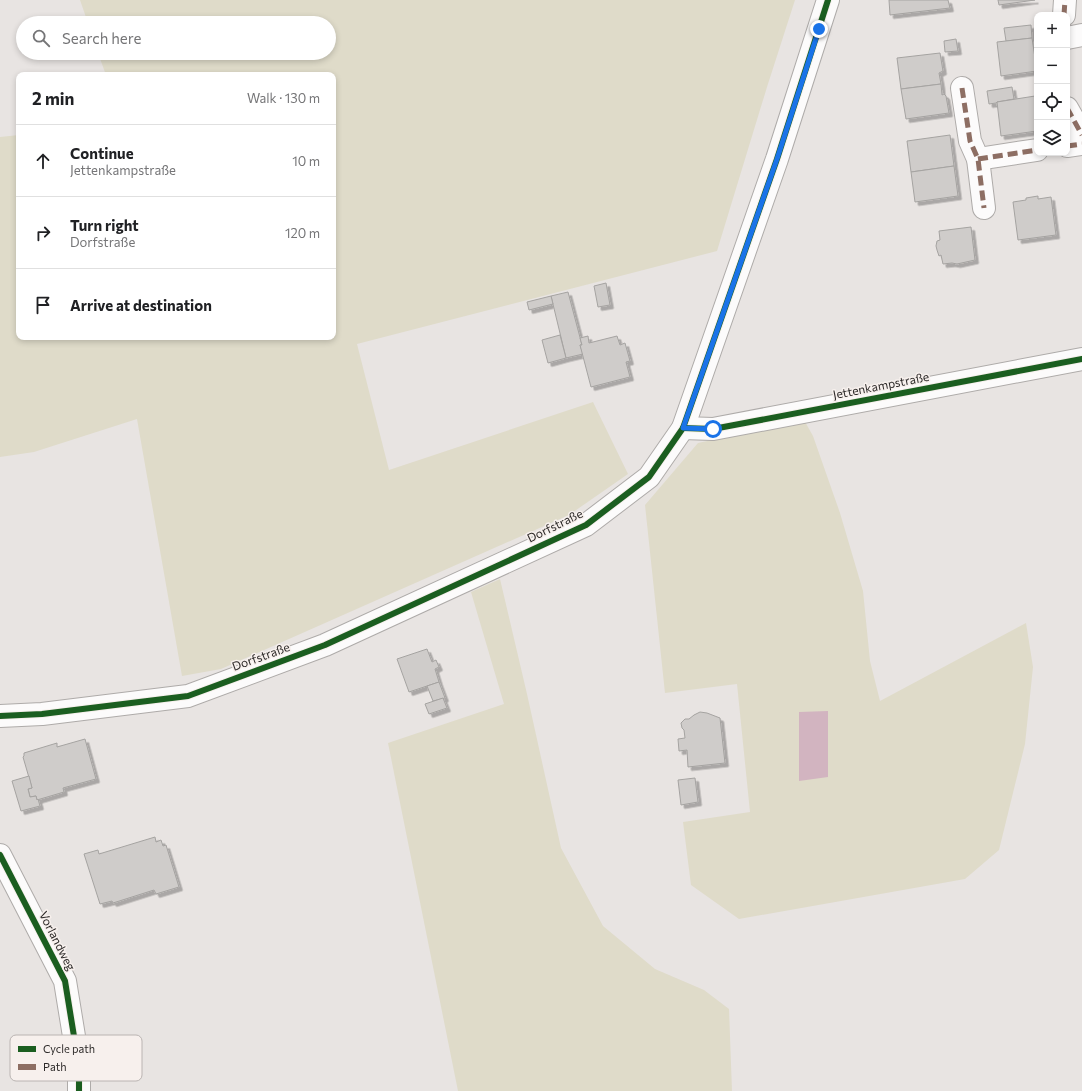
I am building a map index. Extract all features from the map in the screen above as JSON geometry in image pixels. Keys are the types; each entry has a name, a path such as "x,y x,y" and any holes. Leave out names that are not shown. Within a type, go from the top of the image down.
{"street":[{"name":"Dorfstraße","path":"0,716 42,714 188,696 325,645 586,525 648,476 683,428 777,159 828,0"},
{"path":"1064,12 1065,0"},
{"path":"1070,37 1082,35"},
{"path":"962,88 970,141 978,159 984,208"},
{"path":"1070,113 1082,135"},
{"path":"1070,146 1082,144"},
{"path":"978,159 1034,150"},
{"name":"Jettenkampstraße","path":"683,428 713,429 1082,359"},
{"name":"Vorlandweg","path":"0,855 65,981 74,1035"}],"shaded area":[{"path":"80,0 795,0 717,251 357,344 389,470 593,402 628,474 569,515 221,669 182,676 137,419 34,452 0,457 0,137 16,135 16,340 336,340 336,72 105,72 101,60 336,60 336,16 86,16"},
{"path":"804,420 813,436 840,513 863,591 870,661 880,701 1026,623 1033,667 1025,744 999,850 965,879 739,919 691,885 683,822 750,812 737,684 665,693 645,505 698,443"},
{"path":"500,579 561,848 603,926 655,969 704,990 729,1009 732,1091 458,1091 388,743 504,704 471,592"},
{"path":"828,711 828,777 799,781 799,712"}],"building":[{"path":"889,0 948,0 950,8 890,15"},
{"path":"998,0 1035,0 999,5"},
{"path":"1031,25 1032,38 1006,41 1004,28"},
{"path":"1032,38 1034,51 1034,71 1001,76 997,42"},
{"path":"956,39 958,51 945,52 944,41"},
{"path":"940,53 943,71 939,73 941,84 901,89 897,58"},
{"path":"941,84 942,95 944,94 946,96 949,113 906,119 901,89"},
{"path":"1012,87 1014,99 989,104 987,91"},
{"path":"1034,96 1034,131 1001,136 997,102"},
{"path":"950,135 954,166 911,172 907,141"},
{"path":"954,166 958,196 915,202 911,172"},
{"path":"1038,196 1038,199 1051,197 1056,235 1018,240 1013,202"},
{"path":"971,227 975,260 957,264 943,264 941,255 939,256 936,246 937,241 940,240 939,231"},
{"path":"606,283 610,305 598,307 594,286"},
{"path":"568,292 583,354 566,358 551,296"},
{"path":"551,296 553,304 529,310 527,302"},
{"path":"560,335 566,358 548,363 542,340"},
{"path":"588,336 589,343 617,336 620,345 625,343 630,361 626,362 630,377 591,387 580,345 582,345 580,338"},
{"path":"427,649 432,662 436,660 439,667 435,669 439,682 409,692 397,659"},
{"path":"439,682 445,698 433,701 427,686"},
{"path":"443,698 447,708 429,714 425,704"},
{"path":"700,712 720,718 725,763 688,767 687,750 679,751 678,739 685,738 681,723 685,719 689,719"},
{"path":"85,739 96,779 63,788 64,792 37,800 36,796 30,797 28,789 32,788 23,757 24,753 57,743 57,747"},
{"path":"29,776 32,788 28,789 30,797 36,796 40,806 21,811 12,781"},
{"path":"695,778 698,802 681,805 678,780"},
{"path":"155,837 156,842 161,840 163,846 166,845 179,887 156,894 154,890 113,903 112,901 100,904 84,854 98,850 99,854"}],"marked path":[{"path":"1064,12 1065,0"},
{"path":"962,88 970,141 978,159 984,208"},
{"path":"1070,113 1082,135"},
{"path":"1070,146 1082,144"},
{"path":"978,159 1034,150"}],"cycle path":[{"path":"0,716 42,714 188,696 325,645 586,525 649,477 683,428 777,159 828,0"},
{"path":"683,428 713,429 1082,359"},
{"path":"0,855 65,981 74,1035"},
{"path":"79,1081 79,1091"}],"route":[{"path":"713,429 683,428 777,159 819,29"}]}
